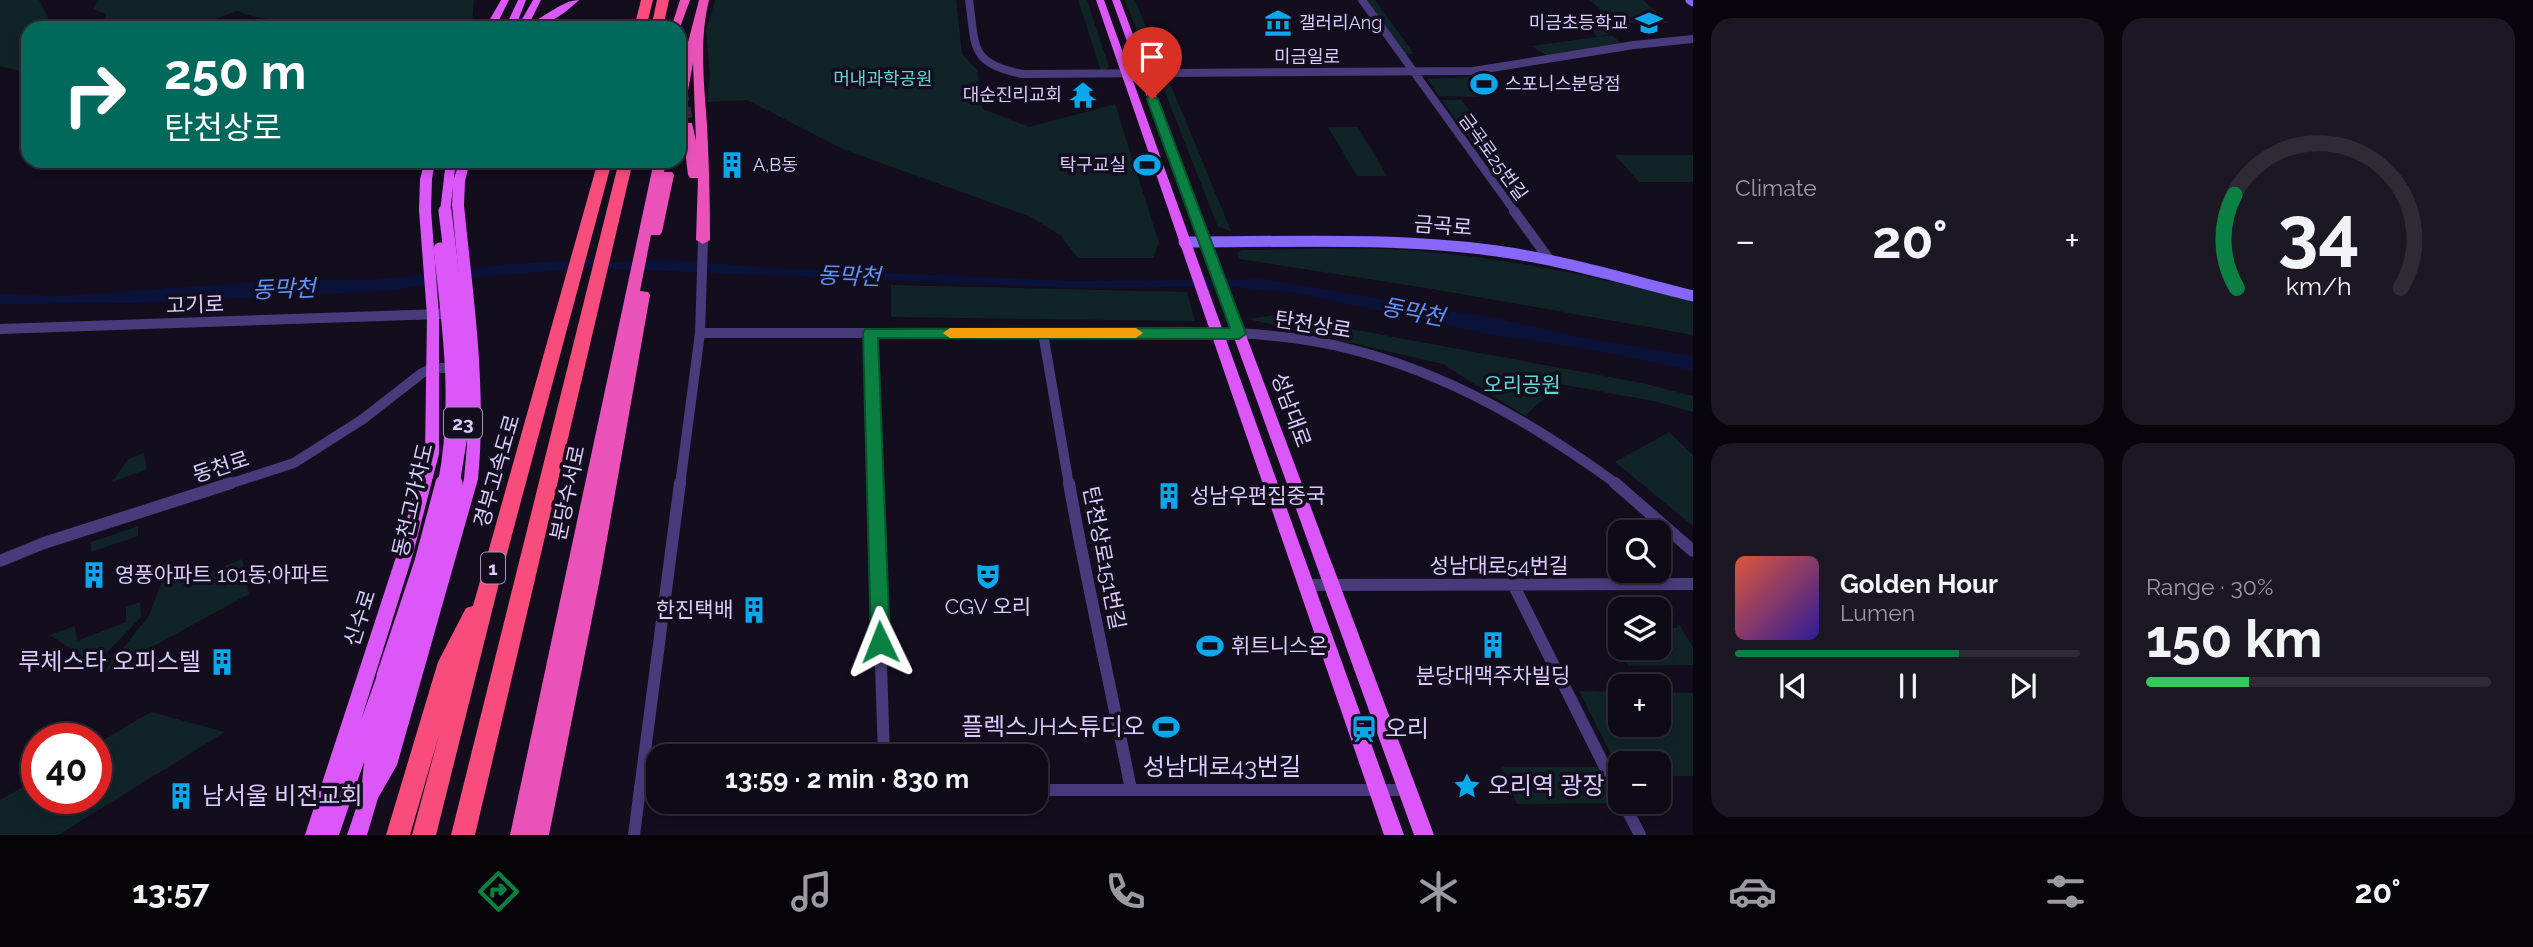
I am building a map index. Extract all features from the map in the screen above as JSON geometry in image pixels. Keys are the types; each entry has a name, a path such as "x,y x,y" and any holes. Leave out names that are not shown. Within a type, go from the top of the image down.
{"highway":[{"path":"642,21 647,0"},
{"path":"658,21 663,0"},
{"path":"678,21 685,0"},
{"path":"686,42 696,0"},
{"path":"686,69 704,0"},
{"path":"699,21 698,69 704,181 701,218"},
{"path":"688,125 703,240"},
{"name":"경부고속도로","path":"424,835 488,587 603,168"},
{"name":"1","path":"463,835 624,168"},
{"name":"분당수서로","path":"521,835 636,305 659,168"},
{"name":"분당수서로","path":"650,232 668,168"},
{"name":"분당수서로","path":"538,835 592,573 636,305"},
{"path":"398,835 449,662 488,587"}],"main road":[{"path":"492,21 498,0"},
{"path":"494,21 505,0"},
{"path":"504,21 513,0"},
{"path":"513,21 522,0"},
{"path":"519,21 529,0"},
{"path":"528,21 537,0"},
{"path":"542,21 575,0"},
{"name":"성남대로","path":"1100,0 1394,835"},
{"name":"성남대로","path":"1116,0 1424,835"},
{"name":"신수로","path":"315,835 425,488 432,454 433,315 427,245 426,179 428,168"},
{"name":"동천고가차도","path":"357,835 370,794 372,765 392,677 431,537 450,447 449,361 436,212 441,168"},
{"name":"동천고가차도","path":"329,835 392,677 450,506 463,423 460,335 445,215 450,168"},
{"path":"370,794 388,765 471,479 477,433 474,368 461,239 459,181 463,168"},
{"name":"금곡로","path":"1186,248 1411,243 1497,251 1549,259 1693,296"}],"street":[{"name":"미금일로","path":"969,0 977,52 994,67 1023,74 1413,73 1487,69 1634,45 1693,39"},
{"name":"금곡로25번길","path":"1362,0 1549,259"},
{"path":"634,835 701,333 703,240"},
{"name":"고기로","path":"0,329 468,313"},
{"name":"탄천상로","path":"701,333 1217,333 1352,349 1465,392 1523,422 1589,463 1639,502 1693,551"},
{"path":"870,333 884,744"},
{"name":"탄천상로151번길","path":"1043,333 1084,569 1109,675 1130,790"},
{"path":"433,368 474,368"},
{"name":"동천로","path":"0,561 44,543 295,463 346,432 417,376 433,368"},
{"name":"성남대로54번길","path":"1306,585 1693,584"},
{"path":"1514,586 1608,773"},
{"path":"640,787 646,787"},
{"name":"성남대로43번길","path":"1048,790 1407,790"},
{"path":"1629,814 1640,835"}],"green space":[{"path":"0,0 39,0 50,21 21,21 21,71 0,66"},
{"path":"97,0 474,0 472,21 288,20 262,18 237,11 210,21 105,21 106,14 93,9"},
{"name":"머내과학공원","path":"715,0 956,0 962,54 977,70 983,109 1029,127 1115,104 1159,243 1153,258 1078,258 1061,236 1031,217 845,150 747,100 707,102 710,74 706,31"},
{"path":"1078,0 1087,0 1109,67 1101,71"},
{"path":"1125,0 1135,0 1162,67 1150,63"},
{"path":"1367,0 1375,0 1414,54 1406,54"},
{"path":"1590,0 1643,0 1669,23 1614,23"},
{"path":"1605,26 1612,33 1598,37 1611,35 1622,43 1548,56 1531,46 1597,37 1589,27"},
{"path":"1470,77 1485,97 1439,96 1427,79"},
{"path":"1170,83 1231,231 1218,227 1163,87"},
{"path":"1442,100 1462,100 1494,146 1475,146"},
{"path":"1328,127 1358,127 1387,176 1357,176"},
{"path":"1615,155 1693,155 1693,182 1639,182"},
{"path":"1242,250 1403,250 1476,257 1549,269 1693,301 1693,335 1433,289 1239,259 1237,253"},
{"path":"891,285 1187,292 1195,321 891,317"},
{"name":"오리공원","path":"1275,315 1642,383 1693,396 1693,412 1654,401 1559,384 1525,416 1443,364 1248,319"},
{"path":"1669,432 1693,455 1693,526 1615,462"},
{"path":"144,453 147,469 112,482 128,459"},
{"path":"138,526 138,536 91,552 91,542"},
{"path":"242,559 249,594 102,674 149,616 161,583 204,569 205,574"},
{"path":"140,602 141,617 95,665 50,635 75,626 77,641 126,622 126,607"},
{"path":"1679,624 1693,647 1693,665 1629,666 1625,660 1671,660 1671,628 1676,628"},
{"path":"1579,691 1608,692 1608,737 1671,737 1671,692 1693,693 1693,776 1671,776 1671,751 1609,751"},
{"path":"151,712 225,732 112,802 112,735"},
{"path":"1502,767 1601,767 1608,781 1608,803 1517,804"},
{"path":"21,788 21,814 92,814 58,835 0,835 0,800"}],"water":[{"name":"동막천","path":"597,259 620,262 660,259 772,268 1075,281 1262,279 1500,319 1584,338 1693,356 1693,371 1599,351 1488,334 1301,294 1233,287 1067,288 592,268 480,277 388,291 135,303 0,304 0,294 57,296 273,281 382,279 510,264"}],"tunnel":[{"path":"686,114 688,125"}],"slow traffic":[{"path":"950,333 1136,333"}],"place":[{"name":"갤러리Ang","path":"1278,23"},
{"name":"미금초등학교","path":"1649,23"},
{"name":"스포니스분당점","path":"1484,84"},
{"name":"대순진리교회","path":"1083,95"},
{"name":"A,B동","path":"732,165"},
{"name":"탁구교실","path":"1147,165"},
{"name":"성남우편집중국","path":"1169,496"},
{"name":"영풍아파트 101동;아파트","path":"94,575"},
{"name":"CGV 오리","path":"988,576"},
{"name":"한진택배","path":"754,610"},
{"name":"분당대맥주차빌딩","path":"1493,645"},
{"name":"휘트니스온","path":"1210,646"},
{"name":"루체스타 오피스텔","path":"222,662"},
{"name":"플렉스JH스튜디오","path":"1166,727"},
{"name":"오리","path":"1364,729"},
{"name":"오리역 광장","path":"1467,786"},
{"name":"남서울 비전교회","path":"181,796"}],"route":[{"path":"880,642 870,333 1239,334 1152,99"}]}
